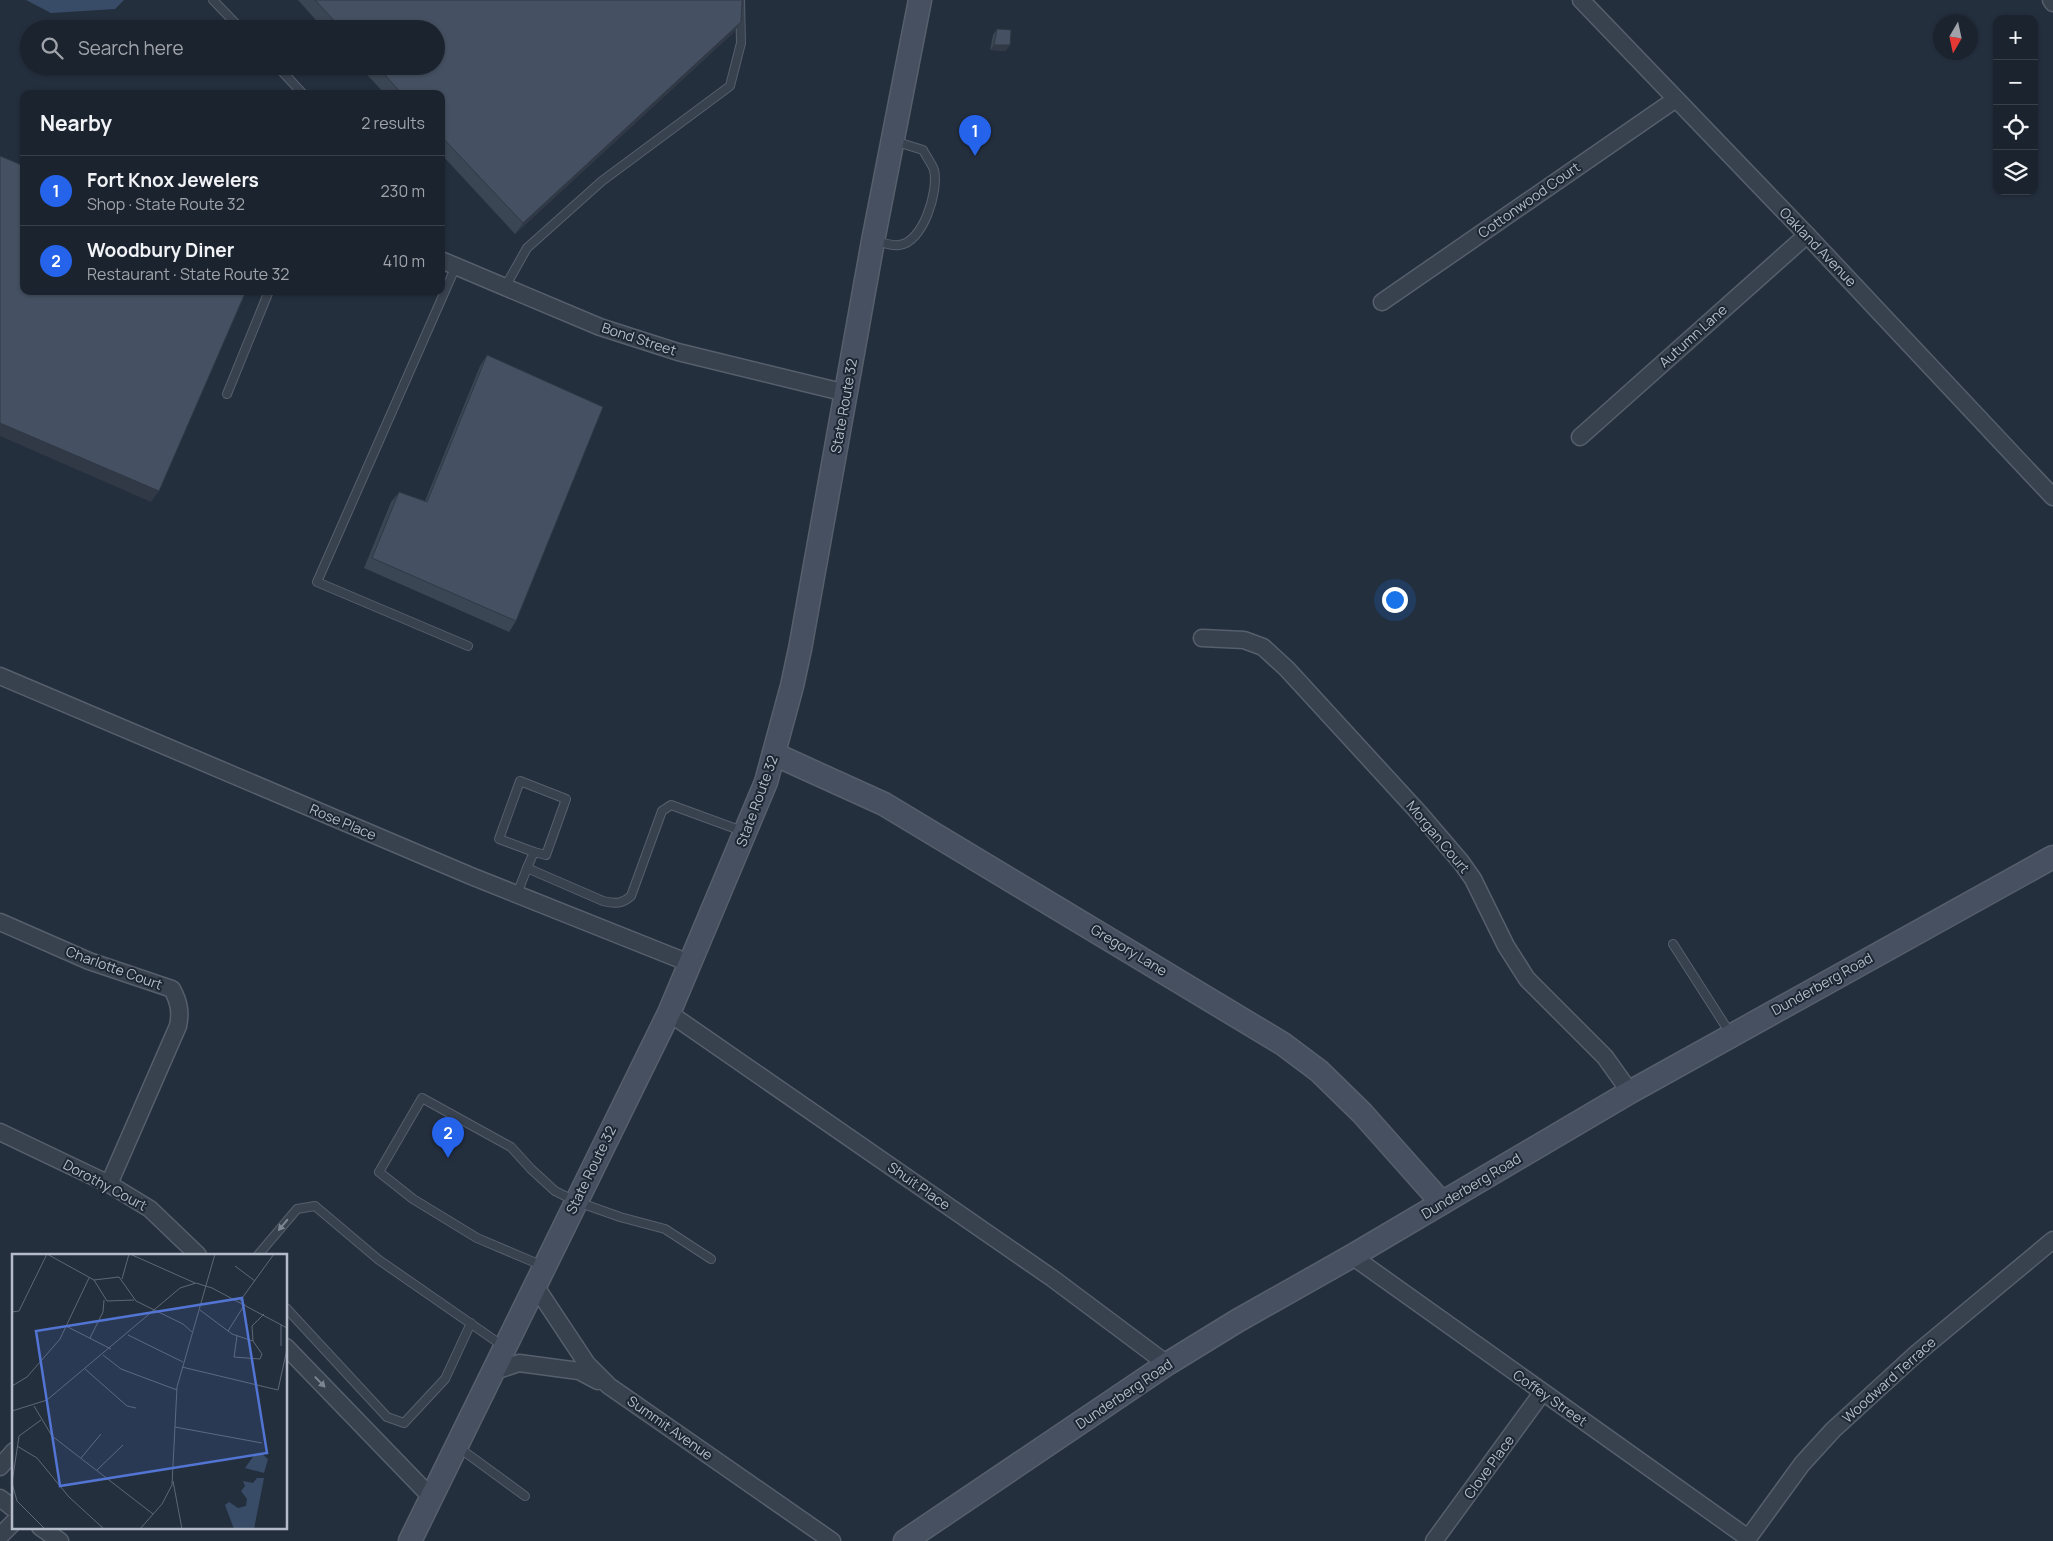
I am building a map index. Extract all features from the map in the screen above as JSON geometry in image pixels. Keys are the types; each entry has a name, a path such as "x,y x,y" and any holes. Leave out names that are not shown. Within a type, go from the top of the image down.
{"street":[{"name":"State Route 32","path":"410,1541 504,1347 536,1287 575,1201 668,1013 746,833 766,782 800,649 873,241 920,0"},
{"name":"Oakland Avenue","path":"1581,0 1807,235 2053,497"},
{"name":"Cottonwood Court","path":"1382,302 1676,99"},
{"name":"Autumn Lane","path":"1580,437 1807,235"},
{"name":"Bond Street","path":"449,263 600,327 678,352 846,393"},
{"name":"Morgan Court","path":"1202,638 1244,640 1263,647 1287,669 1420,814 1461,862 1473,879 1506,946 1527,979 1605,1057 1630,1092"},
{"name":"Rose Place","path":"0,676 452,869 689,963"},
{"name":"Gregory Lane","path":"774,754 884,804 1283,1044 1319,1071 1362,1113 1442,1203"},
{"name":"Dunderberg Road","path":"905,1541 1167,1364 1237,1321 1352,1256 1630,1092 2053,857"},
{"name":"Charlotte Court","path":"0,922 89,961 172,989 179,1002 180,1018 178,1026 109,1184"},
{"name":"Shuit Place","path":"668,1013 1052,1278 1167,1364"},
{"name":"Dorothy Court","path":"0,1132 109,1184 150,1208 191,1252"},
{"name":"Woodward Terrace","path":"1748,1540 1802,1464 1833,1430 1916,1354 2053,1240"},
{"name":"Coffey Street","path":"1352,1256 1748,1540"},
{"name":"Summit Avenue","path":"536,1287 587,1364 609,1386 832,1541"},
{"path":"288,1349 431,1497"},
{"path":"492,1372 520,1363 578,1372 609,1386"},
{"name":"Clove Place","path":"1434,1541 1542,1392"},
{"path":"0,1467 12,1454"},
{"path":"0,1498 12,1507"},
{"path":"0,1536 12,1524"},
{"path":"41,1528 60,1541"}],"lane":[{"path":"214,0 233,20"},
{"path":"505,287 527,248 602,181 730,86 741,43 740,0"},
{"path":"285,75 299,90"},
{"path":"873,241 900,245 918,235 928,214 934,188 934,170 922,150 892,140"},
{"path":"227,394 267,295"},
{"path":"436,295 317,582 468,646"},
{"path":"520,781 566,800 546,855 534,852 499,839 520,781"},
{"path":"527,868 603,901 616,904 632,896 665,807 671,804 676,805 746,833"},
{"path":"516,894 534,852"},
{"path":"1673,944 1731,1035"},
{"path":"545,1267 478,1238 413,1199 379,1172 422,1098 511,1147 555,1191 575,1201 620,1217 665,1229 711,1259"},
{"path":"259,1254 296,1209 314,1206 379,1260 504,1347"},
{"path":"288,1310 387,1417 404,1423 445,1379 471,1323"},
{"path":"456,1446 525,1496"}],"water":[{"path":"26,0 124,0 115,9 51,13"}],"building":[{"path":"315,0 742,0 741,22 523,223 445,140 445,90 398,90 385,75 445,75 445,20 334,20"},
{"path":"997,29 1011,30 1010,45 994,45"},
{"path":"0,156 20,164 20,295 244,295 159,491 0,423"},
{"path":"487,355 603,407 516,621 372,558 399,492 427,502"}],"place":[{"name":"Fort Knox Jewelers","path":"975,156"},
{"name":"Woodbury Diner","path":"448,1158"}]}
